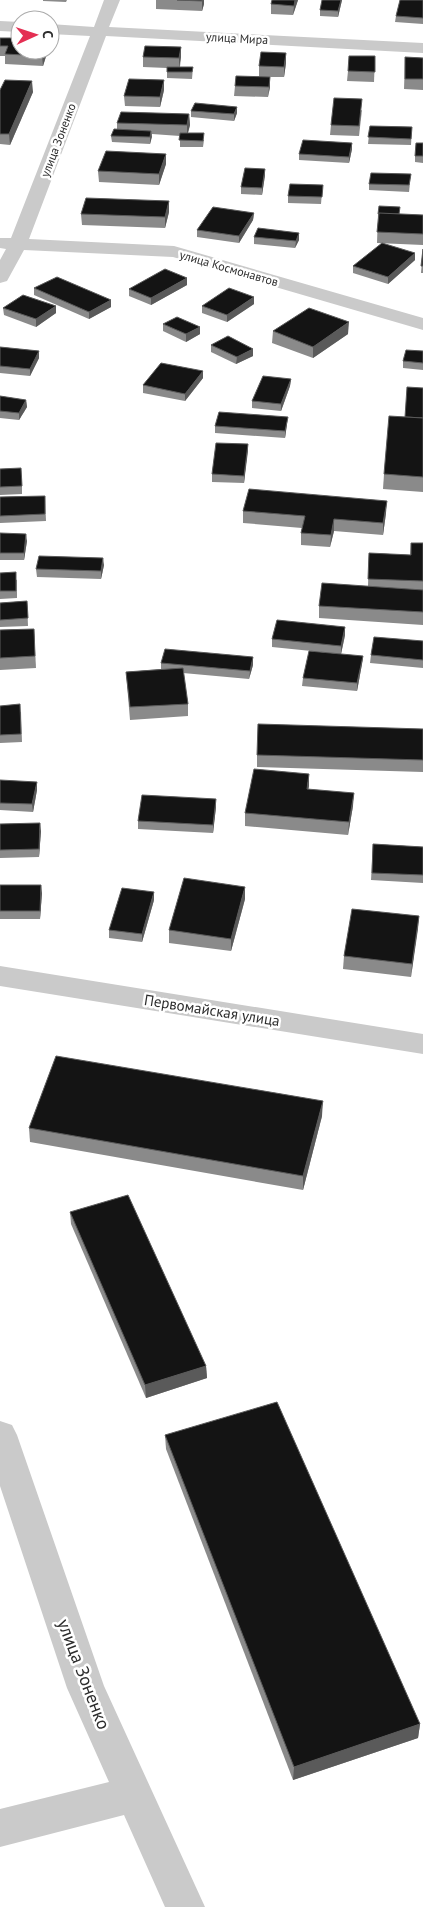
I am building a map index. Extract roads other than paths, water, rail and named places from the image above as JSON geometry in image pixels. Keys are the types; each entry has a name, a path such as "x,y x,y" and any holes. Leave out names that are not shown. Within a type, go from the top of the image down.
{"street":[{"name":"улица Зоненко","path":"0,277 9,243 112,0"},
{"name":"улица Мира","path":"60,29 423,48"},
{"name":"улица Космонавтов","path":"9,243 174,252 423,324"},
{"name":"Первомайская улица","path":"0,976 423,1044"},
{"name":"улица Зоненко","path":"0,1435 86,1688 185,1907"},
{"path":"0,1828 134,1794"}]}
